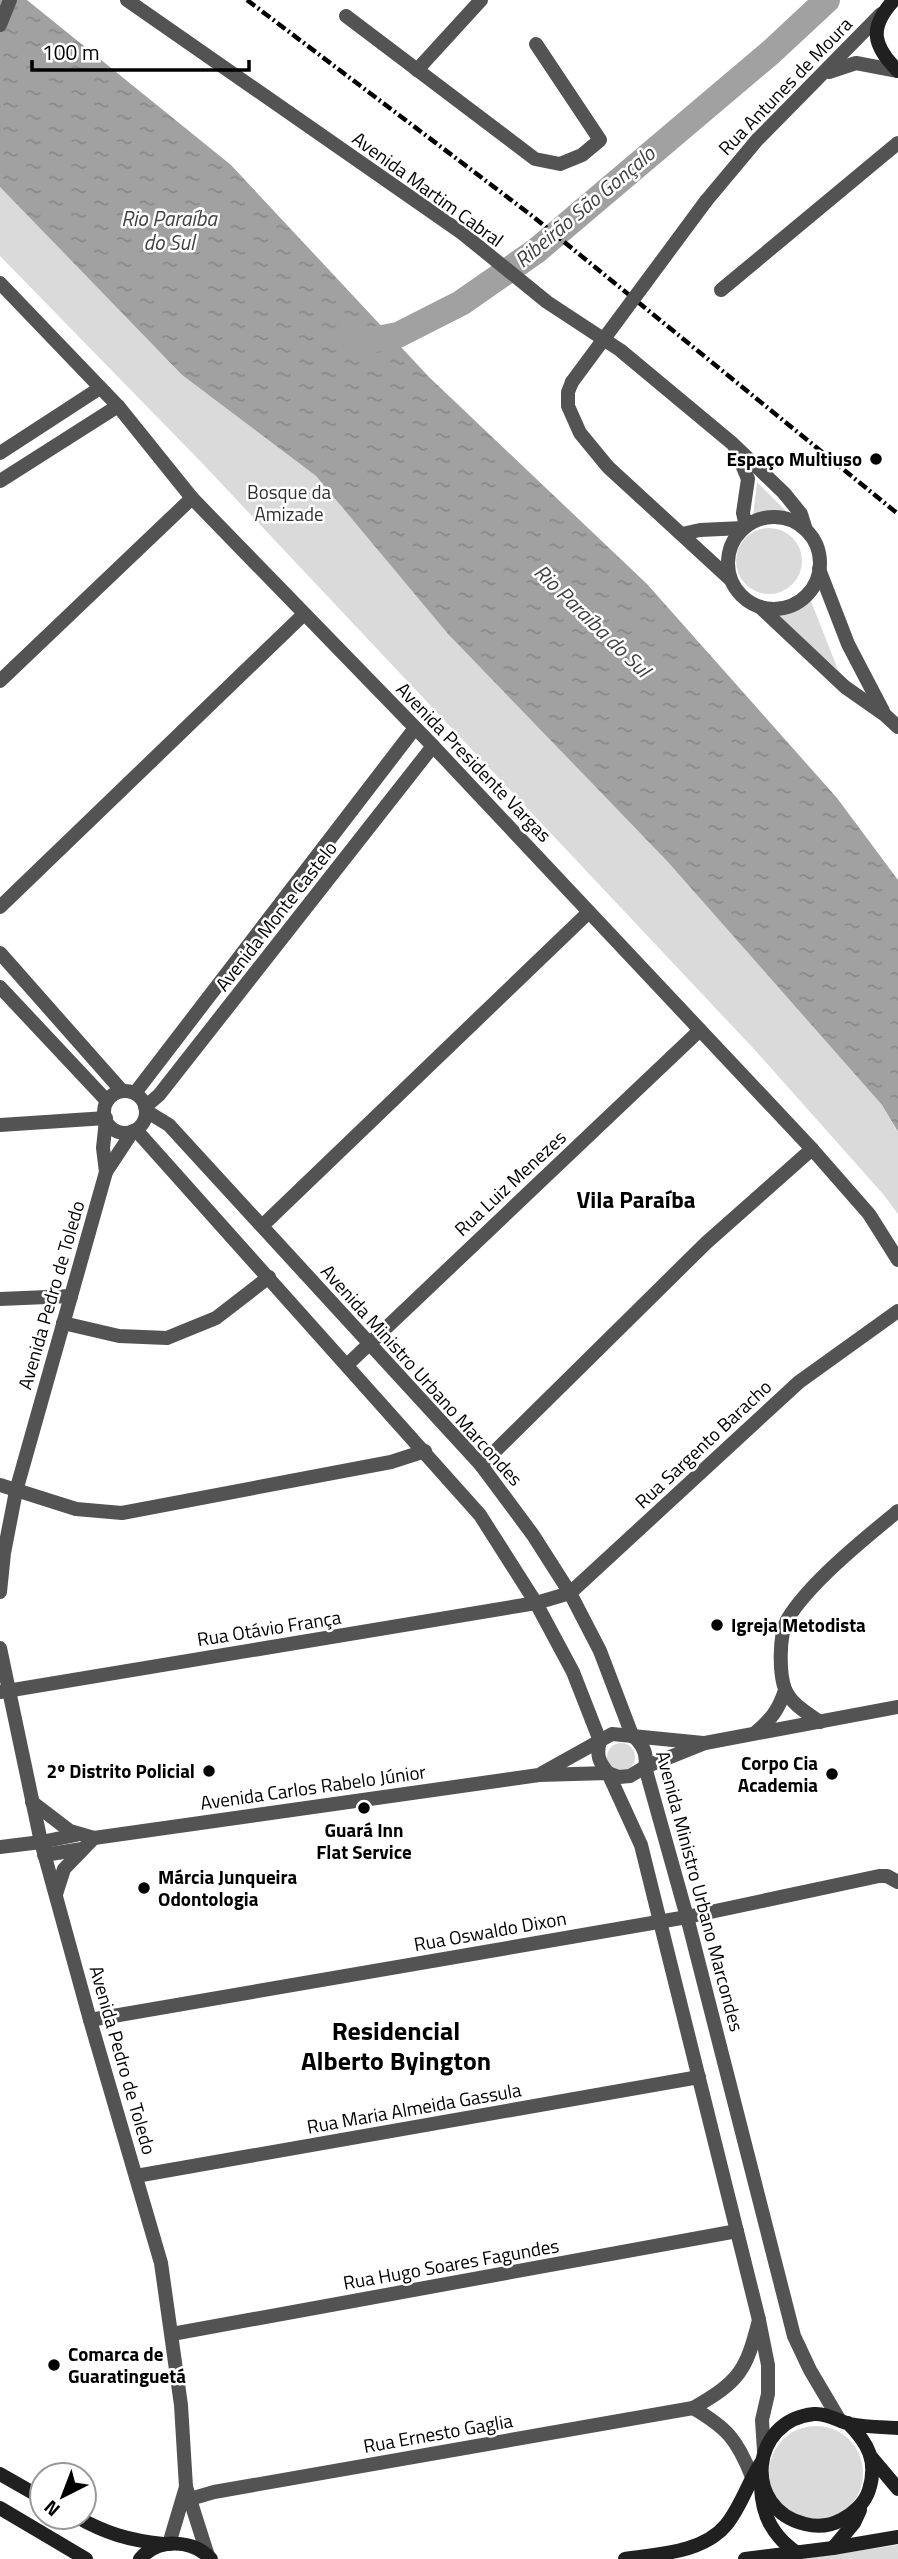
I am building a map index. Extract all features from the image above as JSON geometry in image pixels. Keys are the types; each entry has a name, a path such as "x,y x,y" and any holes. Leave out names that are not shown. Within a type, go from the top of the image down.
{"main road":[{"name":"Rua Antunes de Moura","path":"881,14 894,0"},
{"path":"881,14 876,33 882,54 898,71"},
{"path":"625,2559 676,2552 706,2541 726,2525 776,2432 794,2419 817,2414 843,2421 898,2428"},
{"path":"833,2548 854,2523 873,2476 872,2458 863,2438 843,2421"},
{"path":"872,2458 892,2470 898,2490"},
{"path":"759,2467 766,2495 778,2511 795,2522 814,2526 834,2524 852,2515 892,2470"},
{"path":"759,2467 762,2504 772,2529 782,2542 797,2553"},
{"path":"0,2474 28,2490"},
{"path":"0,2508 86,2559"},
{"path":"98,2529 133,2540 191,2546 210,2557"},
{"path":"746,2559 898,2537"},
{"path":"140,2559 146,2552 166,2544"}],"street":[{"path":"0,25 10,0"},
{"name":"Avenida Martim Cabral","path":"127,0 462,233 547,302 620,350 733,444 784,493 801,514 806,530"},
{"path":"417,70 481,0"},
{"name":"Rua Antunes de Moura","path":"682,534 608,467 580,433 568,406 568,392 572,382 706,201 757,140 881,14"},
{"path":"346,16 535,159 560,164 582,155 600,140 536,44"},
{"path":"824,74 856,63 898,71"},
{"path":"721,290 898,143"},
{"name":"Avenida Presidente Vargas","path":"0,283 118,406 192,498 433,746 812,1149 869,1214 898,1260"},
{"name":"Avenida Presidente Vargas","path":"0,290 14,298"},
{"path":"0,453 100,388"},
{"path":"0,481 118,406"},
{"path":"733,444 748,479 743,513 744,527"},
{"path":"0,681 192,498"},
{"path":"731,580 729,552 734,539 744,527 755,520 782,517 806,530 815,541 819,555 815,584 805,597 791,605 776,609 760,607"},
{"path":"682,534 744,527"},
{"path":"682,534 731,580 738,592 748,601 760,607 845,687 898,727"},
{"path":"819,569 848,644 885,715"},
{"path":"0,907 303,615"},
{"name":"Avenida Monte Castelo","path":"128,1092 415,728"},
{"name":"Avenida Monte Castelo","path":"146,1109 433,746"},
{"path":"262,1226 589,912"},
{"path":"0,953 128,1092 144,1102 144,1122 134,1130 106,1171"},
{"path":"0,987 107,1101"},
{"name":"Rua Luiz Menezes","path":"347,1365 700,1030"},
{"path":"106,1171 103,1148 106,1119 104,1111 107,1101 114,1094 128,1092"},
{"name":"Avenida Ministro Urbano Marcondes","path":"146,1109 169,1125 481,1465 533,1535 570,1593 600,1651 632,1735 645,1751 645,1767 687,1917 794,2336 810,2370 843,2421"},
{"path":"106,1119 114,1130 124,1133 134,1130"},
{"path":"0,1125 106,1119"},
{"path":"134,1130 480,1515 536,1603 573,1672 600,1741 597,1752 600,1763 608,1773 641,1845 759,2320 768,2365 768,2394 762,2420 759,2467"},
{"path":"481,1465 706,1244 812,1149"},
{"name":"Avenida Pedro de Toledo","path":"0,1592 16,1490 106,1171"},
{"path":"63,1324 118,1336 167,1338 216,1318 269,1278"},
{"path":"0,1299 71,1296"},
{"name":"Rua Sargento Baracho","path":"536,1603 570,1593 799,1382 898,1311"},
{"path":"0,1485 76,1508 122,1513 391,1462 425,1451"},
{"path":"754,1734 779,1708 785,1690 780,1648 786,1622 807,1595 861,1541 898,1511"},
{"name":"Rua Otávio França","path":"4,1692 536,1603"},
{"name":"Avenida Pedro de Toledo","path":"0,1647 4,1692 43,1849 161,2263 181,2405 188,2493 210,2557"},
{"path":"785,1690 799,1708 820,1722"},
{"name":"Avenida Carlos Rabelo Júnior","path":"0,1847 43,1849 94,1839 539,1774 608,1773 619,1777 630,1776 645,1767 705,1743 898,1707"},
{"name":"Avenida Carlos Rabelo Júnior","path":"539,1774 612,1734 705,1743"},
{"path":"32,1802 79,1842"},
{"name":"Avenida Carlos Rabelo Júnior","path":"56,1895 64,1869 79,1842"},
{"name":"Rua Oswaldo Dixon","path":"90,2020 687,1917 879,1877 897,1880"},
{"name":"Rua Maria Almeida Gassula","path":"136,2176 699,2077"},
{"name":"Rua Hugo Soares Fagundes","path":"172,2334 737,2231"},
{"path":"759,2320 751,2354 735,2381 693,2408 731,2435 759,2467"},
{"name":"Rua Ernesto Gaglia","path":"188,2493 214,2492 693,2408"},
{"name":"Avenida Pedro de Toledo","path":"166,2544 188,2493"}],"green space":[{"name":"Bosque da Amizade","path":"0,187 182,375 316,476 448,634 667,861 882,1105 898,1133 898,1214 753,1048 203,464 0,256"},
{"path":"757,482 788,513 769,510 753,516"},
{"path":"763,528 775,528 787,533 797,543 802,561 800,574 787,589 775,594 763,594 751,589 741,579 736,567 736,555 741,543 751,533"},
{"path":"811,601 838,670 777,616"},
{"path":"621,1743 631,1747 635,1757 631,1767 621,1771 611,1767 607,1757 611,1747"},
{"path":"816,2426 834,2429 849,2440 860,2455 863,2473 860,2491 849,2506 834,2517 816,2520 798,2517 783,2506 772,2491 769,2473 772,2455 783,2440 798,2429"},
{"path":"898,2545 898,2559 802,2559"}],"water":[{"name":"Rio Paraíba do Sul","path":"0,0 27,0 231,165 429,377 647,584 837,798 898,880 898,1132 882,1105 667,861 448,634 316,476 182,375 0,187"}],"waterway":[{"name":"Ribeirão São Gonçalo","path":"355,343 398,335 461,303 536,251 770,53 827,0"}],"railway":[{"path":"247,0 531,215 898,514"}],"place":[{"name":"Espaço Multiuso","path":"876,459"},
{"name":"Igreja Metodista","path":"717,1625"},
{"name":"2º Distrito Policial","path":"209,1771"},
{"name":"Corpo Cia Academia","path":"832,1774"},
{"name":"Guará Inn Flat Service","path":"364,1808"},
{"name":"Márcia Junqueira Odontologia","path":"144,1888"},
{"name":"Comarca de Guaratinguetá","path":"54,2365"}],"district":[{"name":"Vila Paraíba","path":"636,1200"},
{"name":"Residencial Alberto Byington","path":"396,2046"}]}
